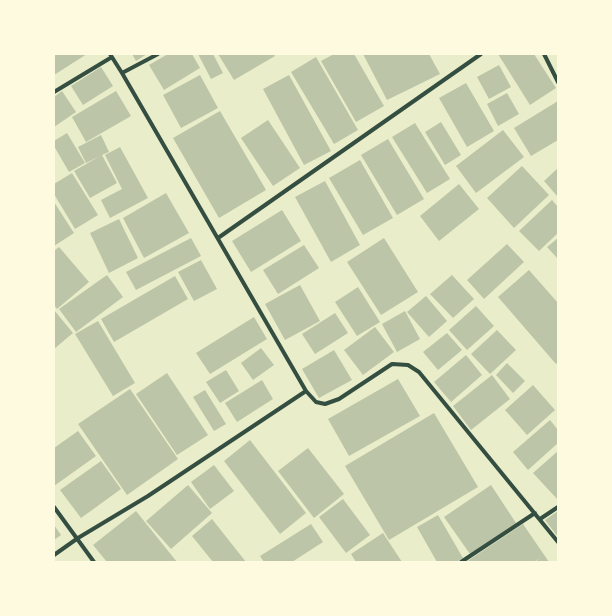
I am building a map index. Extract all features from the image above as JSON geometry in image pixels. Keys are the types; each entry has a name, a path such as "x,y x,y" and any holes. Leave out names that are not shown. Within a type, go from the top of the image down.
{"street":[{"path":"122,73 158,54"},
{"path":"218,238 481,54"},
{"path":"544,54 558,82"},
{"path":"54,92 111,56 306,391 316,402 325,404 339,399 392,364 408,365 419,372 558,542"},
{"path":"54,555 78,538 148,496 306,391"},
{"path":"54,507 94,562"},
{"path":"540,520 558,507"},
{"path":"461,562 535,513"}],"building":[{"path":"54,54 87,54 54,75"},
{"path":"132,54 147,54 136,61"},
{"path":"168,54 192,54 200,68 164,90 149,65"},
{"path":"198,54 213,54 223,73 211,79"},
{"path":"218,54 274,54 275,56 234,80"},
{"path":"334,54 354,54 384,106 356,122 321,61"},
{"path":"363,54 429,54 440,74 387,100"},
{"path":"498,54 534,54 556,88 530,105"},
{"path":"316,57 358,130 334,144 291,72"},
{"path":"499,65 511,87 489,99 477,77"},
{"path":"101,67 113,86 83,105 71,86"},
{"path":"200,75 218,108 181,128 163,95"},
{"path":"289,75 331,151 304,165 263,89"},
{"path":"466,83 494,131 467,147 439,98"},
{"path":"62,91 76,112 54,127 54,97"},
{"path":"116,91 131,116 86,142 72,117"},
{"path":"507,93 519,114 498,126 487,104"},
{"path":"558,101 558,140 531,156 514,128"},
{"path":"220,111 266,190 219,218 173,138"},
{"path":"268,120 300,168 273,186 241,138"},
{"path":"441,122 461,155 445,165 425,132"},
{"path":"415,123 450,179 427,193 392,137"},
{"path":"503,130 524,157 476,193 456,166"},
{"path":"67,133 85,163 69,172 54,146 54,141"},
{"path":"101,135 109,152 102,155 117,183 90,198 74,171 100,156 86,163 78,147"},
{"path":"388,139 424,199 397,215 361,155"},
{"path":"120,147 148,198 110,218 101,200 122,189 105,155"},
{"path":"360,160 393,218 363,235 329,178"},
{"path":"522,166 549,195 514,228 487,198"},
{"path":"558,168 558,197 544,181"},
{"path":"72,173 98,215 75,229 54,194 54,184"},
{"path":"325,181 360,245 331,262 295,197"},
{"path":"459,184 479,209 439,241 420,216"},
{"path":"166,193 189,233 144,258 123,218"},
{"path":"552,200 558,207 558,233 539,251 519,231"},
{"path":"54,202 74,233 54,246"},
{"path":"282,210 301,241 251,272 232,241"},
{"path":"119,219 138,258 109,273 90,233"},
{"path":"191,238 201,256 136,290 126,272"},
{"path":"384,238 418,292 381,315 347,262"},
{"path":"558,238 558,259 547,247"},
{"path":"507,244 524,262 484,299 467,280"},
{"path":"304,245 319,268 278,294 263,270"},
{"path":"59,247 89,282 57,309 54,305 54,251"},
{"path":"201,260 217,289 194,301 178,272"},
{"path":"529,270 558,303 558,362 556,364 498,297"},
{"path":"107,275 123,297 76,332 59,309"},
{"path":"452,275 474,299 453,318 430,294"},
{"path":"175,276 188,299 114,342 101,319"},
{"path":"300,285 320,321 285,340 265,304"},
{"path":"358,287 380,322 357,336 335,302"},
{"path":"426,296 447,321 429,337 407,312"},
{"path":"476,306 494,326 467,350 449,330"},
{"path":"54,310 73,333 54,349"},
{"path":"405,311 420,339 397,352 382,324"},
{"path":"335,313 348,333 315,354 302,334"},
{"path":"254,317 267,339 210,374 196,353"},
{"path":"98,321 135,383 113,396 75,334"},
{"path":"375,327 394,352 363,375 344,350"},
{"path":"497,330 516,350 490,374 471,354"},
{"path":"447,333 462,350 438,370 423,352"},
{"path":"261,348 274,365 253,380 241,363"},
{"path":"334,350 352,380 319,398 302,369"},
{"path":"466,355 482,375 451,402 434,382"},
{"path":"507,363 525,381 513,393 496,375"},
{"path":"226,370 239,391 220,403 206,382"},
{"path":"167,373 208,435 177,455 136,394"},
{"path":"492,375 510,399 471,430 453,406"},
{"path":"398,379 420,416 349,456 328,419"},
{"path":"262,380 273,399 237,422 225,403"},
{"path":"533,385 555,410 527,435 505,410"},
{"path":"130,389 178,459 127,495 78,424"},
{"path":"205,390 226,424 214,431 193,397"},
{"path":"434,413 478,487 389,540 345,466"},
{"path":"550,420 558,430 558,443 528,470 513,452"},
{"path":"78,431 96,456 54,486 54,448"},
{"path":"250,440 306,513 280,534 224,461"},
{"path":"308,448 344,494 314,518 278,471"},
{"path":"558,451 558,500 533,473"},
{"path":"101,461 121,489 81,518 60,490"},
{"path":"214,465 234,491 210,509 191,482"},
{"path":"188,485 212,513 171,549 146,521"},
{"path":"491,485 516,523 470,554 444,517"},
{"path":"343,499 370,535 346,553 319,517"},
{"path":"136,511 177,562 107,562 93,545"},
{"path":"558,511 558,537 545,520"},
{"path":"438,515 463,558 456,562 437,562 417,527"},
{"path":"212,519 246,562 213,562 192,536"},
{"path":"311,524 323,542 292,562 264,562 260,556"},
{"path":"523,524 549,562 535,562 541,557 534,562 466,562"},
{"path":"54,525 61,535 54,540"},
{"path":"383,533 402,562 356,562 351,554"}]}
